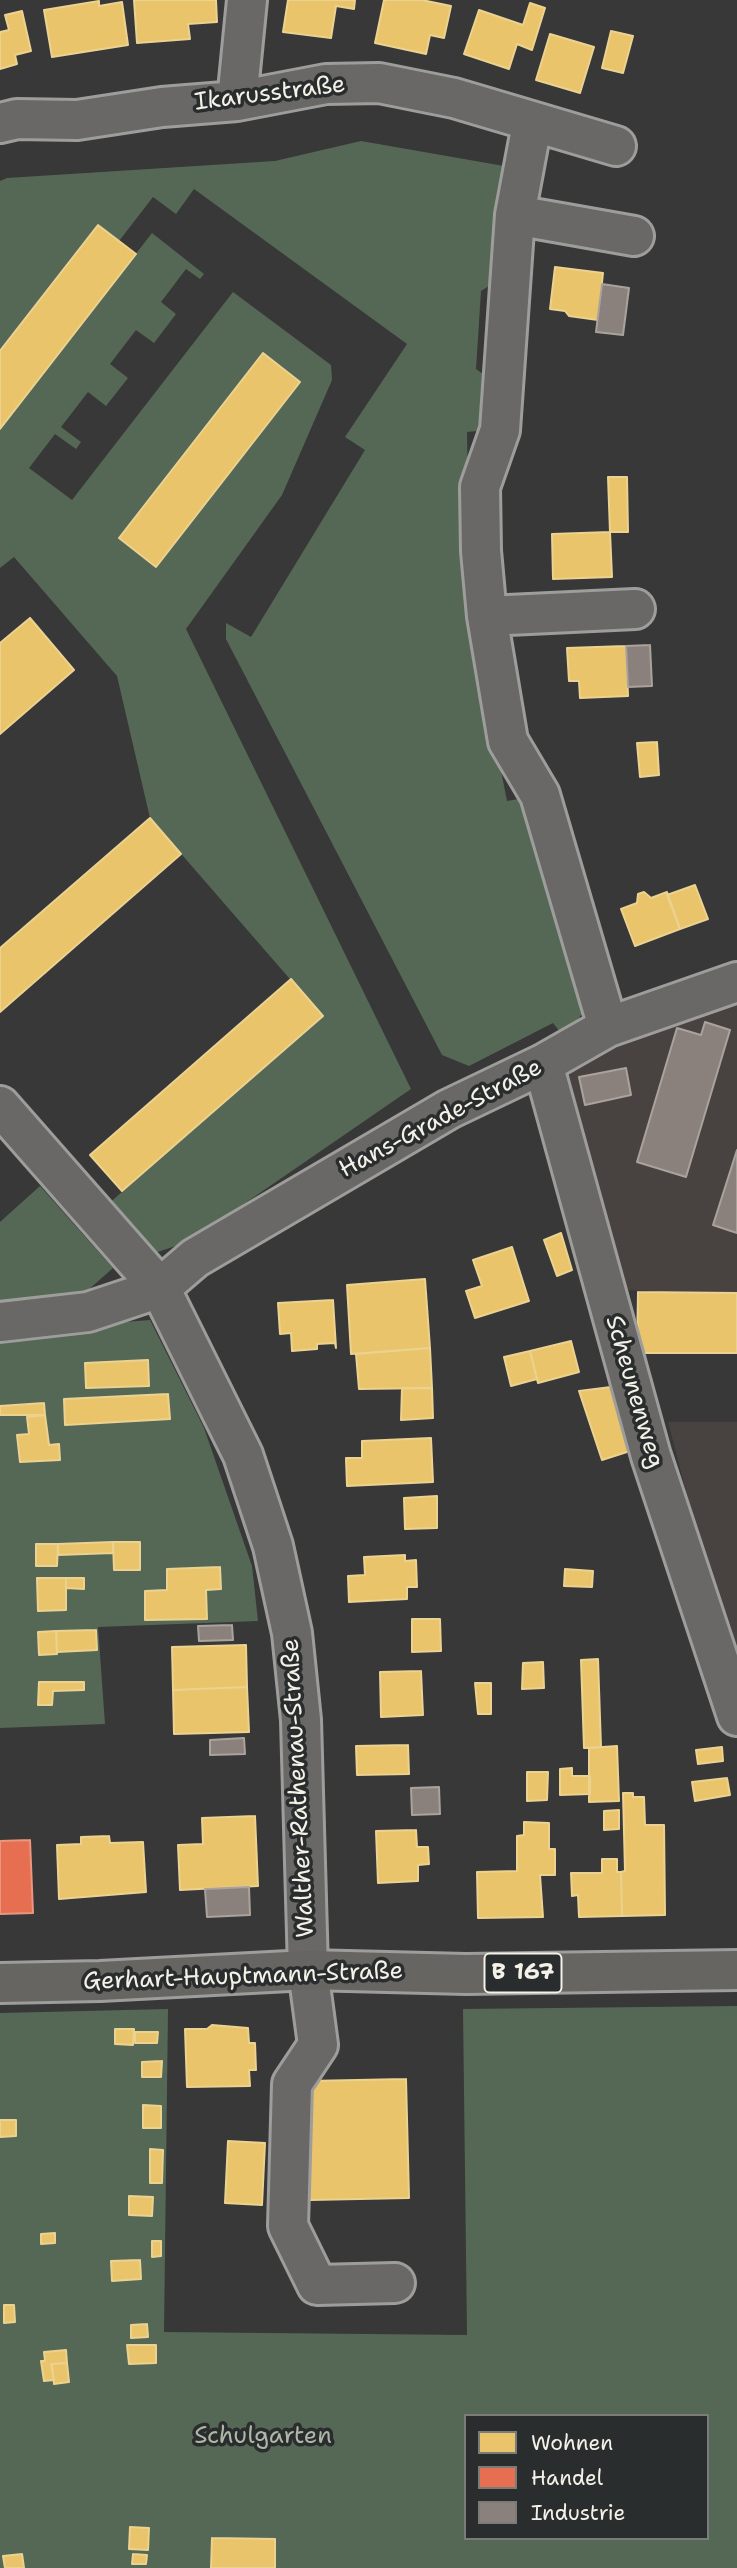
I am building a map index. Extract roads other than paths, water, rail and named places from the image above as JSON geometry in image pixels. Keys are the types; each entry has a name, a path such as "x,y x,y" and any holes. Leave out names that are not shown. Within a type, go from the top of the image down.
{"main road":[{"name":"Gerhart-Hauptmann-Straße","path":"0,1983 100,1981 308,1970 466,1974 737,1970"}],"street":[{"path":"237,101 247,0"},
{"name":"Ikarusstraße","path":"0,123 17,119 77,120 162,107 237,101 326,84 379,83 454,98 532,124 617,146"},
{"path":"532,124 515,215 500,430 480,487 487,616 508,741 540,795 607,1027"},
{"path":"515,215 634,236"},
{"path":"487,616 635,609"},
{"name":"Hans-Grade-Straße","path":"160,1288 195,1258 438,1116 543,1065 607,1027 737,982"},
{"name":"Scheunenweg","path":"543,1065 651,1456 737,1716"},
{"name":"Walther-Rathenau-Straße","path":"0,1105 160,1288 243,1455 274,1545 292,1633 300,1720 308,1970 318,2045 292,2084 288,2226 317,2286 395,2283"},
{"path":"0,1322 88,1312 160,1288"}],"park label":[{"name":"Schulgarten","path":"263,2437"}]}
